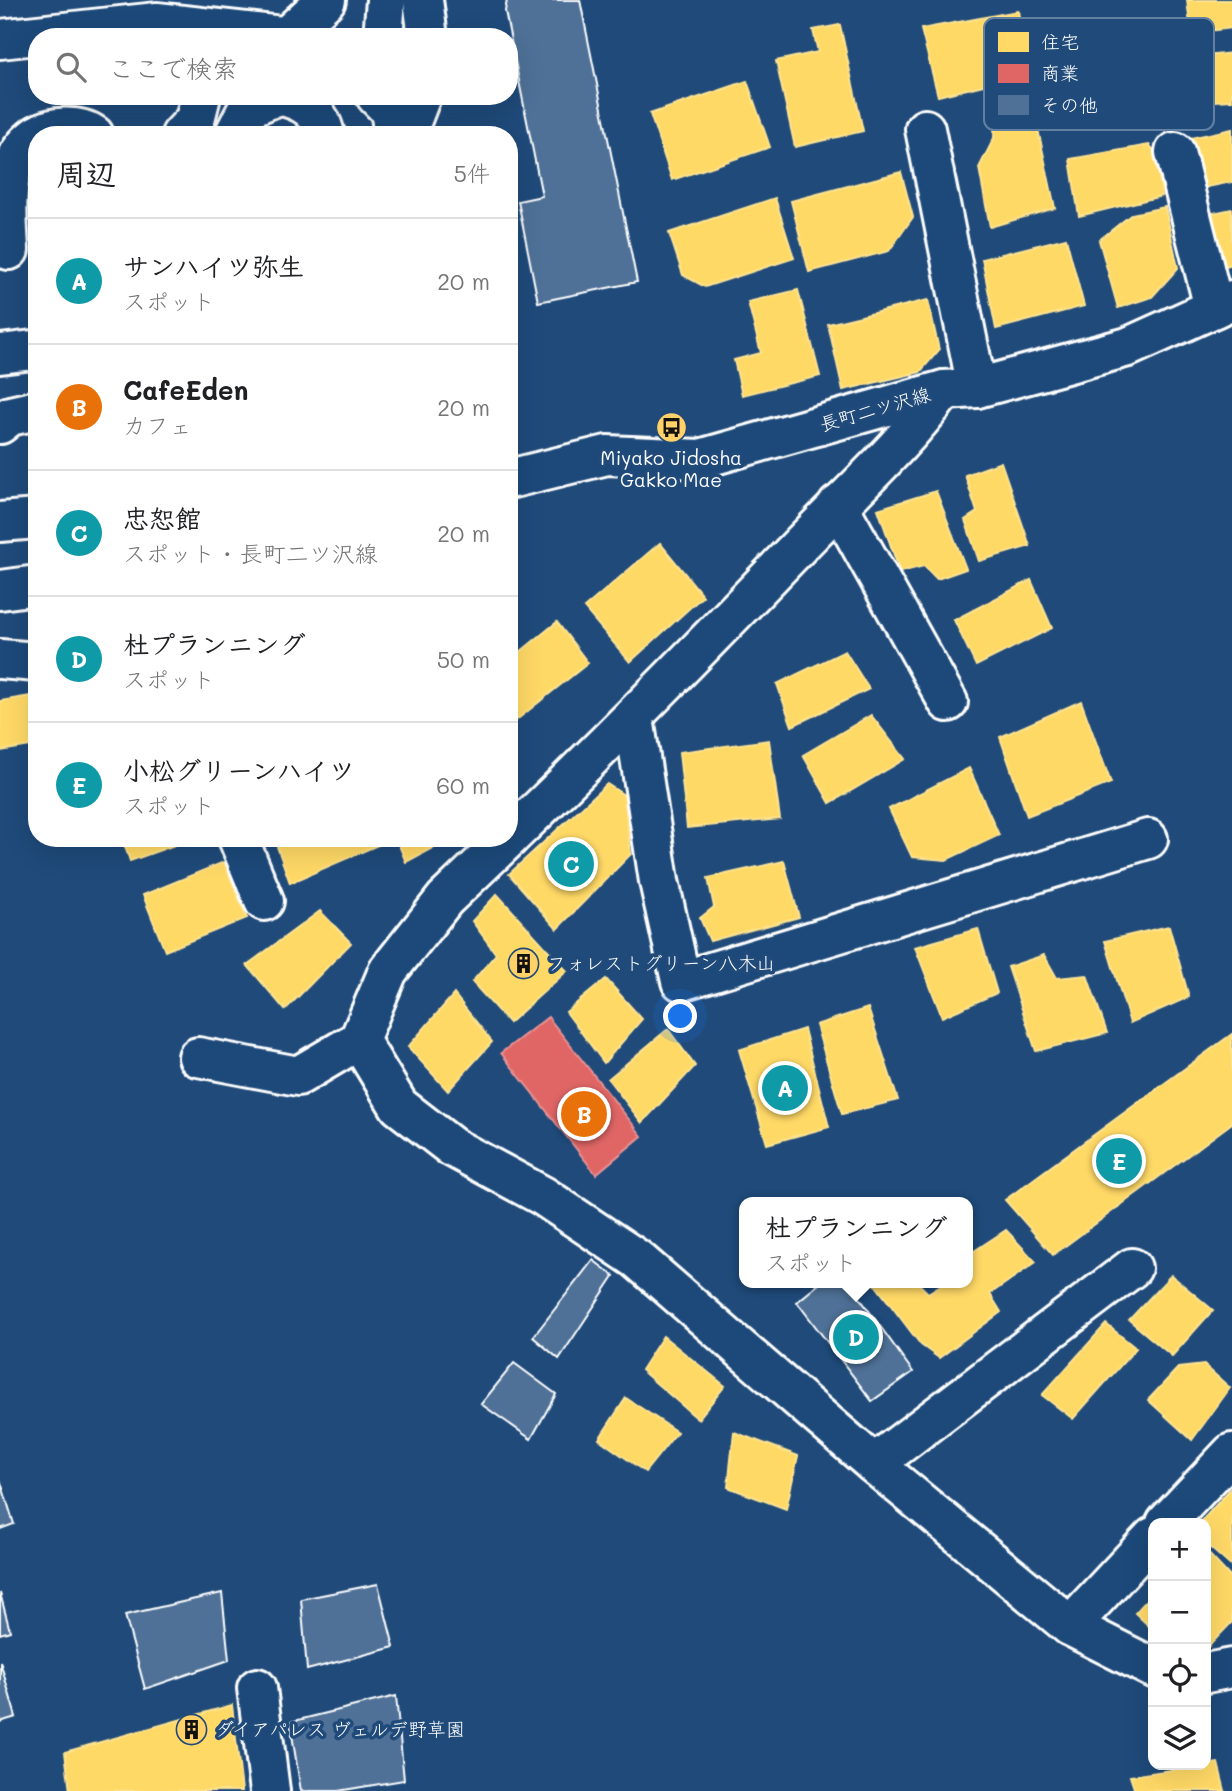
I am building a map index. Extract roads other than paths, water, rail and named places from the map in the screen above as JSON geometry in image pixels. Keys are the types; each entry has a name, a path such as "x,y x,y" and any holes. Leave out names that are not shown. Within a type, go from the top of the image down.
{"street":[{"path":"210,28 241,0"},
{"path":"298,28 326,0"},
{"path":"384,28 386,0"},
{"path":"423,0 427,28"},
{"path":"65,28 166,11 198,28"},
{"path":"0,39 28,34"},
{"path":"189,126 195,120 199,105"},
{"path":"385,105 390,110 393,126"},
{"path":"409,126 418,105"},
{"path":"239,126 248,108 301,106"},
{"path":"518,829 634,718 838,505 961,389 925,129"},
{"path":"15,249 6,176 23,144 28,141"},
{"path":"1175,152 1223,304"},
{"name":"長町二ツ沢線","path":"518,477 607,455 700,459 1128,346 1223,304"},
{"path":"0,354 28,353"},
{"path":"0,424 10,416 28,412"},
{"path":"838,505 948,702"},
{"path":"0,522 28,520"},
{"path":"0,590 28,587"},
{"path":"0,659 28,661"},
{"path":"634,718 659,881 681,981 1148,839"},
{"path":"242,847 264,901"},
{"path":"198,1057 298,1076 359,1040 388,971 445,899 500,847"},
{"path":"359,1040 399,1106 452,1147 543,1196 637,1259 874,1464 1070,1626 1148,1665"},
{"path":"874,1464 1132,1268"},
{"path":"1171,1518 1232,1453"},
{"path":"1070,1626 1148,1542"},
{"path":"257,1688 270,1791"}],"place":[{"name":"Miyako Jidosha Gakko Mae","path":"671,427"},
{"name":"忠恕館","path":"571,864"},
{"name":"フォレストグリーン八木山","path":"524,963"},
{"name":"サンハイツ弥生","path":"785,1088"},
{"name":"CafeEden","path":"584,1114"},
{"name":"小松グリーンハイツ","path":"1119,1161"},
{"name":"杜プランニング","path":"856,1337"},
{"name":"ダイアパレス ヴェルデ野草園","path":"192,1729"}]}
